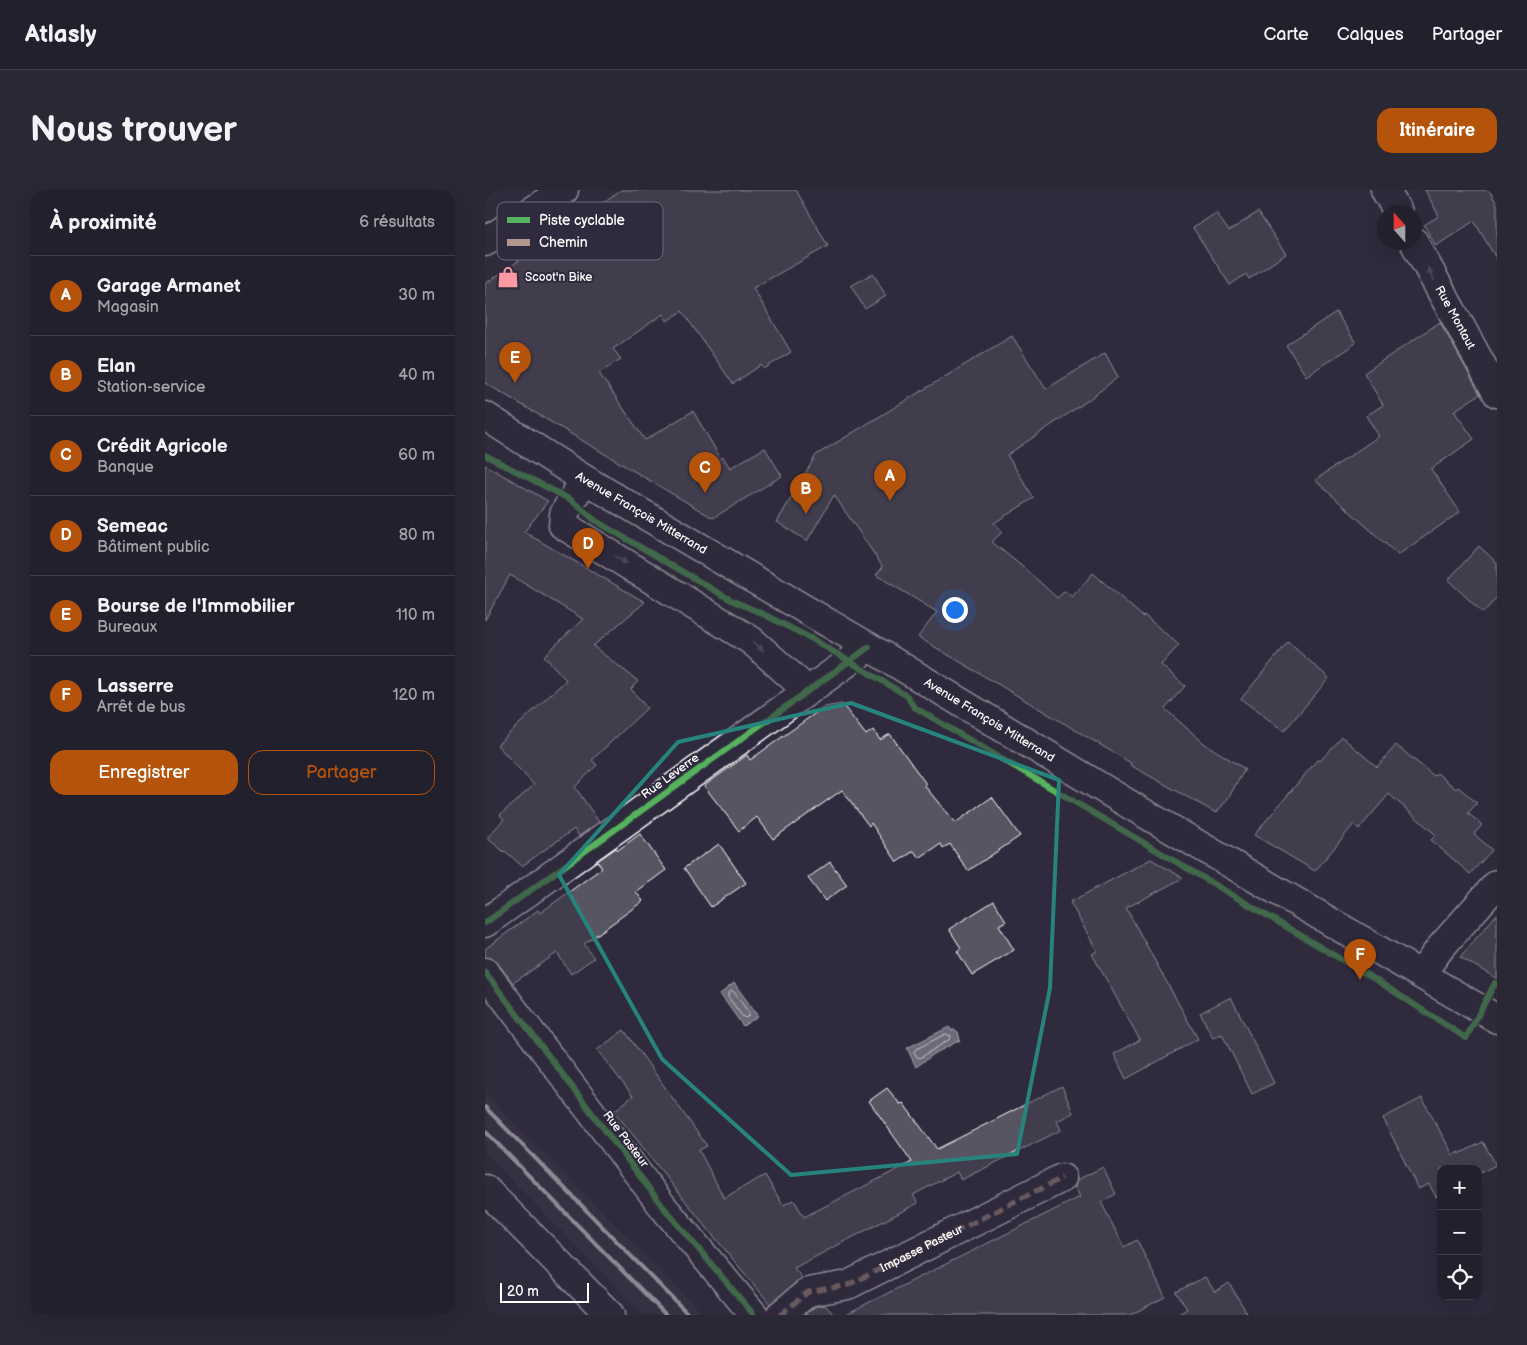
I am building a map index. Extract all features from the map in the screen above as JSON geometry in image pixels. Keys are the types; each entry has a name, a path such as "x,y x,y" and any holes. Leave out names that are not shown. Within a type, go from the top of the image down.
{"street":[{"path":"546,202 564,190"},
{"path":"1385,190 1394,205"},
{"path":"485,242 497,234"},
{"name":"Rue Montaut","path":"1418,250 1497,393"},
{"name":"Avenue François Mitterrand","path":"485,416 583,479 869,647 1137,809 1497,1019"},
{"path":"583,479 563,514 563,525 752,641 808,690"},
{"name":"Rue Leverre","path":"485,923 869,647"},
{"path":"1421,974 1497,884"},
{"name":"Rue Pasteur","path":"485,972 664,1208 754,1315"},
{"name":"Impasse Pasteur","path":"780,1315 808,1292 848,1286 1062,1178"},
{"path":"485,1190 610,1315"}],"highlighted area":[{"path":"851,703 1059,780 1050,988 1017,1154 791,1175 662,1059 559,875 678,742"}],"shaded area":[{"path":"485,1093 705,1315 643,1315 485,1153"}],"water":[{"path":"734,983 758,1016 743,1026 720,994"},
{"path":"949,1027 951,1030 958,1032 960,1040 934,1054 916,1067 907,1048"}],"building":[{"path":"621,190 796,190 828,246 753,288 791,352 764,369 761,365 733,384 682,311 667,321 663,314 613,349 621,359 599,373 645,440 693,411 721,459 723,457 730,468 765,448 782,476 713,518 485,383 485,284 520,260 663,260 663,202 604,202"},
{"path":"1425,190 1489,190 1497,204 1497,260 1474,221 1436,246 1424,225 1439,216"},
{"path":"1258,212 1286,254 1249,279 1246,274 1230,285 1193,228 1216,213 1229,231"},
{"path":"873,273 886,296 865,309 851,286"},
{"path":"1336,312 1356,343 1306,376 1286,345"},
{"path":"1440,322 1480,394 1454,411 1474,439 1431,469 1460,512 1398,555 1315,480 1379,436 1366,416 1383,405 1364,373"},
{"path":"1012,336 1046,389 1105,353 1118,377 1087,401 1007,455 1034,498 994,523 1002,532 992,542 1057,598 1065,591 1072,597 1093,573 1143,617 1144,615 1179,645 1161,665 1185,686 1165,709 1205,744 1245,769 1227,800 1216,813 1130,765 1131,763 918,637 937,612 876,575 883,567 834,495 807,541 777,522 816,455"},
{"path":"485,465 548,501 524,532 645,602 593,646 638,681 631,689 647,708 592,760 597,765 575,787 599,822 579,836 574,829 522,866 487,838 504,819 500,815 534,785 497,745 566,680 544,656 583,619 510,575 485,620"},
{"path":"1479,546 1497,563 1497,597 1483,613 1448,580"},
{"path":"1288,642 1329,678 1284,731 1241,699"},
{"path":"842,704 866,735 873,730 880,740 890,734 926,784 924,785 955,823 992,797 1020,836 968,871 950,844 943,848 941,844 919,858 914,851 897,862 871,823 869,826 842,790 773,839 757,817 739,831 704,786 747,755 750,760 824,707"},
{"path":"1342,737 1377,767 1396,745 1434,776 1437,773 1456,789 1458,787 1477,803 1468,813 1482,825 1474,834 1492,850 1470,874 1431,840 1436,835 1389,794 1359,829 1354,824 1315,871 1254,835 1318,759 1320,761"},
{"path":"640,834 666,870 636,892 643,901 584,944 594,958 571,974 557,953 513,983 497,962 485,957 485,949 538,910 540,913 602,868 597,861 616,848 618,850"},
{"path":"719,844 746,883 711,907 684,868"},
{"path":"1151,859 1183,878 1126,908 1198,1039 1126,1079 1114,1054 1140,1040 1092,954 1097,951 1070,902"},
{"path":"830,862 847,885 825,901 808,878"},
{"path":"994,901 1006,921 999,925 1014,950 972,975 957,951 961,948 949,929"},
{"path":"1497,914 1497,979 1460,957"},
{"path":"1231,997 1274,1083 1252,1094 1222,1034 1213,1038 1200,1013"},
{"path":"624,1030 707,1146 699,1150 724,1198 765,1175 783,1205 794,1200 804,1217 912,1162 869,1101 887,1088 900,1104 903,1103 937,1149 1062,1086 1073,1113 1057,1121 1061,1130 961,1180 957,1172 913,1195 918,1203 794,1268 802,1278 770,1304 614,1111 633,1096 597,1050"},
{"path":"1422,1098 1453,1155 1483,1142 1496,1165 1482,1172 1482,1165 1437,1165 1436,1197 1429,1184 1418,1189 1383,1118"},
{"path":"1103,1167 1116,1194 1101,1202 1124,1247 1137,1240 1165,1297 1130,1315 844,1315 1080,1197 1075,1187 1077,1180"},
{"path":"1205,1277 1215,1292 1229,1283 1248,1315 1177,1315 1187,1309 1176,1292"},
{"path":"825,1305 834,1315 805,1315 815,1307"}],"railway":[{"path":"485,1107 689,1315"},
{"path":"485,1131 666,1315"}],"marked path":[{"path":"780,1315 808,1292 848,1285 1062,1178"}],"cycle path":[{"path":"485,455 571,500 596,521 731,600 814,640 907,696 914,707 1376,980 1466,1038 1495,983 1497,984"},
{"path":"485,923 869,647"},
{"path":"485,972 664,1208 754,1315"}],"place":[{"name":"Scoot'n Bike","path":"508,277"},
{"name":"Bourse de l'Immobilier","path":"515,383"},
{"name":"Crédit Agricole","path":"705,493"},
{"name":"Garage Armanet","path":"890,501"},
{"name":"Elan","path":"806,514"},
{"name":"Semeac","path":"588,569"},
{"name":"Lasserre","path":"1360,980"}]}
